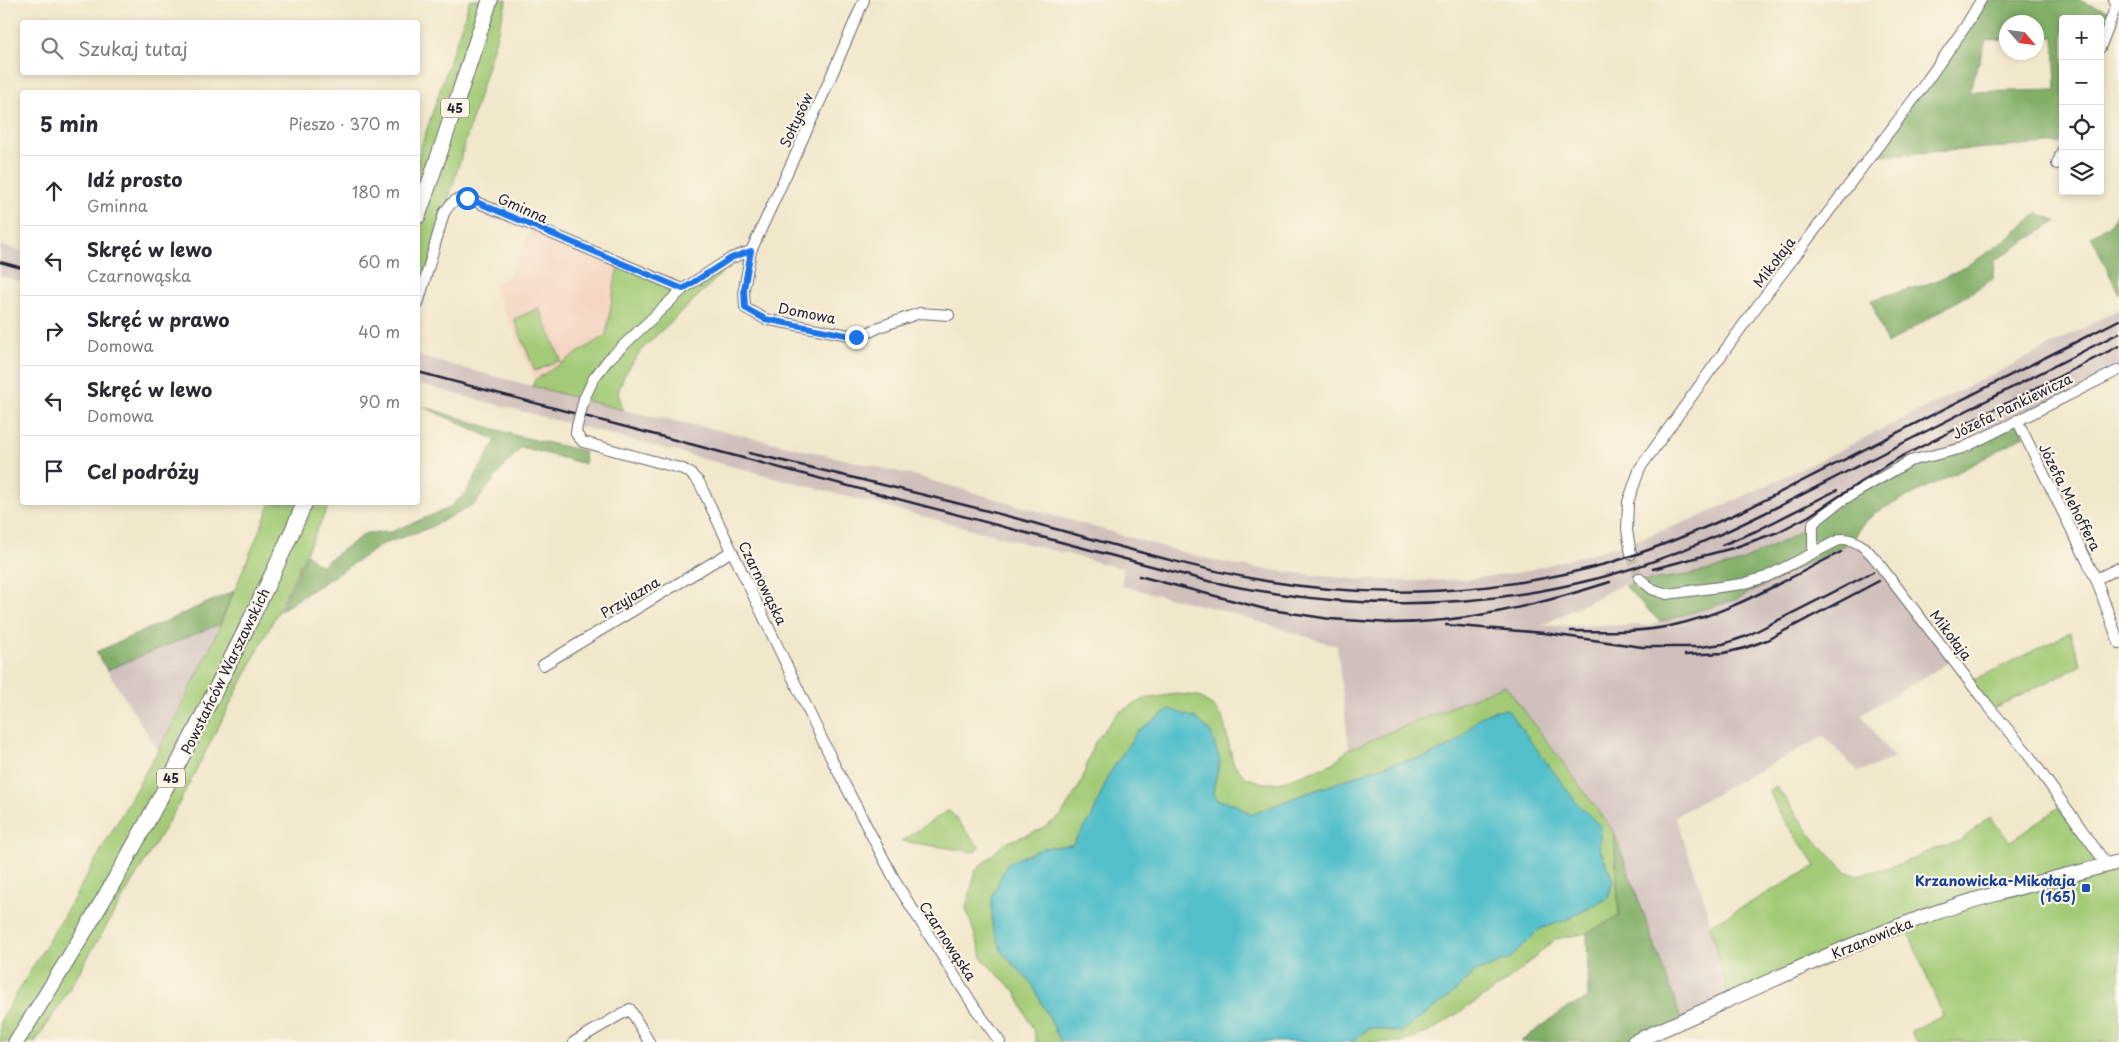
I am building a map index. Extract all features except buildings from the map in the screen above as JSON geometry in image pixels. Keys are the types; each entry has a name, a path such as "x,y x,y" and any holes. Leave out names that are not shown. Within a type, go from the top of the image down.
{"main road":[{"name":"45","path":"420,210 490,0"},
{"name":"Powstańców Warszawskich","path":"16,1042 52,987 110,889 178,765 253,616 304,505"}],"street":[{"name":"Sołtysów","path":"751,251 823,95 864,0"},
{"name":"Mikołaja","path":"1631,554 1627,530 1628,502 1640,468 1749,317 1914,99 1965,27 1981,0"},
{"path":"2104,38 2117,6"},
{"path":"2057,164 2063,150"},
{"name":"Gminna","path":"420,297 444,213 453,200 458,198 467,198 683,289"},
{"name":"Czarnowąska","path":"751,251 731,258 683,289 608,360 594,378 584,399 576,434 583,442 666,464 690,473 699,482 833,762 898,886 975,1008 1000,1042"},
{"name":"Domowa","path":"751,251 744,289 745,308 765,319 859,337 882,326 920,313 949,315"},
{"name":"Józefa Pankiewicza","path":"1813,553 1813,523 1828,510 1910,461 1963,448 2119,370"},
{"name":"Józefa Mehoffera","path":"2017,420 2096,579 2119,643"},
{"name":"Mikołaja","path":"1638,578 1652,589 1667,594 1742,584 1766,577 1841,539 1847,538 1859,543 1870,553 2113,863"},
{"name":"Przyjazna","path":"543,665 732,552"},
{"path":"2096,579 2119,568"},
{"name":"Krzanowicka","path":"1634,1042 1788,973 1924,917 1974,900 2113,863"},
{"path":"574,1042 630,1009 649,1042"}],"shaded area":[{"path":"532,227 621,264 616,275 606,335 535,380 492,283 509,277"},
{"path":"0,245 20,250 20,281 0,276"},
{"path":"2119,309 2119,370 1813,523 1786,540 1735,564 1687,575 1621,585 1541,626 1649,625 1735,600 1853,541 1859,543 1953,660 1861,714 1894,758 1858,772 1824,736 1675,816 1702,892 1730,1000 1682,1021 1614,832 1505,685 1349,749 1337,646 1214,608 1121,586 1124,569 420,385 420,357 623,410 728,432 912,475 1195,556 1240,566 1287,572 1353,579 1417,581 1470,579 1522,572 1629,543 1701,516 1824,458 2040,351"},
{"path":"220,624 210,649 158,751 107,670"}],"green space":[{"path":"470,0 507,0 420,297 420,150"},
{"path":"1981,0 2078,0 2113,13 2104,37 2104,15 2059,15 2059,143 1871,156","holes":["1999,15 2044,15 2044,38 2054,37 2056,90 1969,92 1986,40 1999,39"]},
{"path":"2119,208 2119,294 2091,236 2111,224"},
{"path":"2038,213 2057,221 1994,261 1993,279 1887,344 1871,300 1927,284 1957,271 2000,244"},
{"path":"731,258 718,277 641,350 624,376 618,392 623,410 532,386 535,380 606,335 616,275 621,264 683,289"},
{"path":"539,308 561,360 535,371 514,319"},
{"path":"424,407 518,436 584,451 585,464 521,447 476,503 429,528 383,544 280,611 307,554 320,566 366,533 391,532 447,509 465,494 496,440"},
{"path":"2017,420 2024,436 1972,465 1876,512 1861,526 1853,541 1735,600 1660,622 1625,586 1641,581 1687,575 1735,564 1786,540 1868,484"},
{"path":"270,505 329,505 276,615 177,807 59,1006 35,1042 0,1042 0,1021 69,907 169,731 210,649"},
{"path":"234,591 220,624 107,670 96,652"},
{"path":"2070,633 2081,665 1992,710 1970,682"},
{"path":"1505,685 1614,832 1619,917 1587,933 1555,939 1522,969 1494,990 1429,1032 1403,1042 1352,1042 1369,1028 1401,1032 1450,996 1475,972 1510,959 1540,929 1566,920 1608,898 1613,880 1599,846 1601,827 1576,802 1480,717 1453,745 1425,757 1393,763 1251,815 1236,804 1217,800 1213,790 1220,761 1170,709 1137,732 1108,776 1092,817 1072,845 1043,848 1002,952 1032,983 1061,1042 1036,1042 1034,1032 1016,992 983,960 966,908 976,870 1005,843 1040,830 1061,816 1081,783 1094,743 1119,712 1145,699 1176,694 1198,696 1213,706 1223,719 1233,763 1245,777 1263,783 1278,783 1331,764 1349,749"},
{"path":"1776,786 1817,843 1846,871 1857,876 1900,864 1931,850 1960,841 1990,817 2010,842 2065,803 2107,864 2119,862 2119,1042 1916,1042 1911,1031 1943,1016 1905,924 1730,1000 1710,925 1816,866 1790,829 1773,800 1770,791"},
{"path":"949,810 979,847 975,852 901,841"},
{"path":"1614,832 1682,1021 1634,1042 1520,1042 1568,1007 1588,999 1587,933 1619,916"}],"water":[{"path":"1170,709 1197,719 1211,732 1220,761 1213,790 1217,800 1236,804 1251,815 1393,763 1425,757 1453,745 1480,717 1496,710 1507,709 1576,802 1601,827 1599,847 1613,880 1608,898 1566,920 1540,929 1510,959 1475,972 1450,996 1401,1032 1369,1028 1352,1042 1061,1042 1032,984 1002,952 992,926 992,897 1007,863 1043,848 1072,845 1092,817 1108,776 1137,732"}],"tunnel":[{"path":"1631,554 1639,578"}],"railway":[{"path":"0,262 20,267"},
{"path":"749,453 960,504 1177,562 1266,581 1352,591 1438,591 1481,587 1524,582 1609,563 1697,531 1749,508 2119,320"},
{"path":"420,373 1208,581 1306,598 1355,602 1452,602 1550,589 1599,578 1665,557 1761,515 2119,333"},
{"path":"1653,569 1733,548 1778,532 1809,516 1891,462 2119,346"},
{"path":"1722,545 1756,531 1837,490"},
{"path":"1571,631 1645,630 1692,620 1757,595 1841,552"},
{"path":"1446,625 1544,633 1642,647 1700,647 1723,644 1747,636 1873,572"},
{"path":"1139,576 1265,609 1330,619 1391,623"},
{"path":"1685,655 1724,653 1767,640 1879,581"},
{"path":"1385,623 1443,620 1499,612 1610,582"}],"place":[{"name":"Krzanowicka-Mikołaja (165)","path":"2086,888"}],"route":[{"path":"467,198 683,289 731,258 751,251 744,289 745,308 765,319 856,337"}]}
